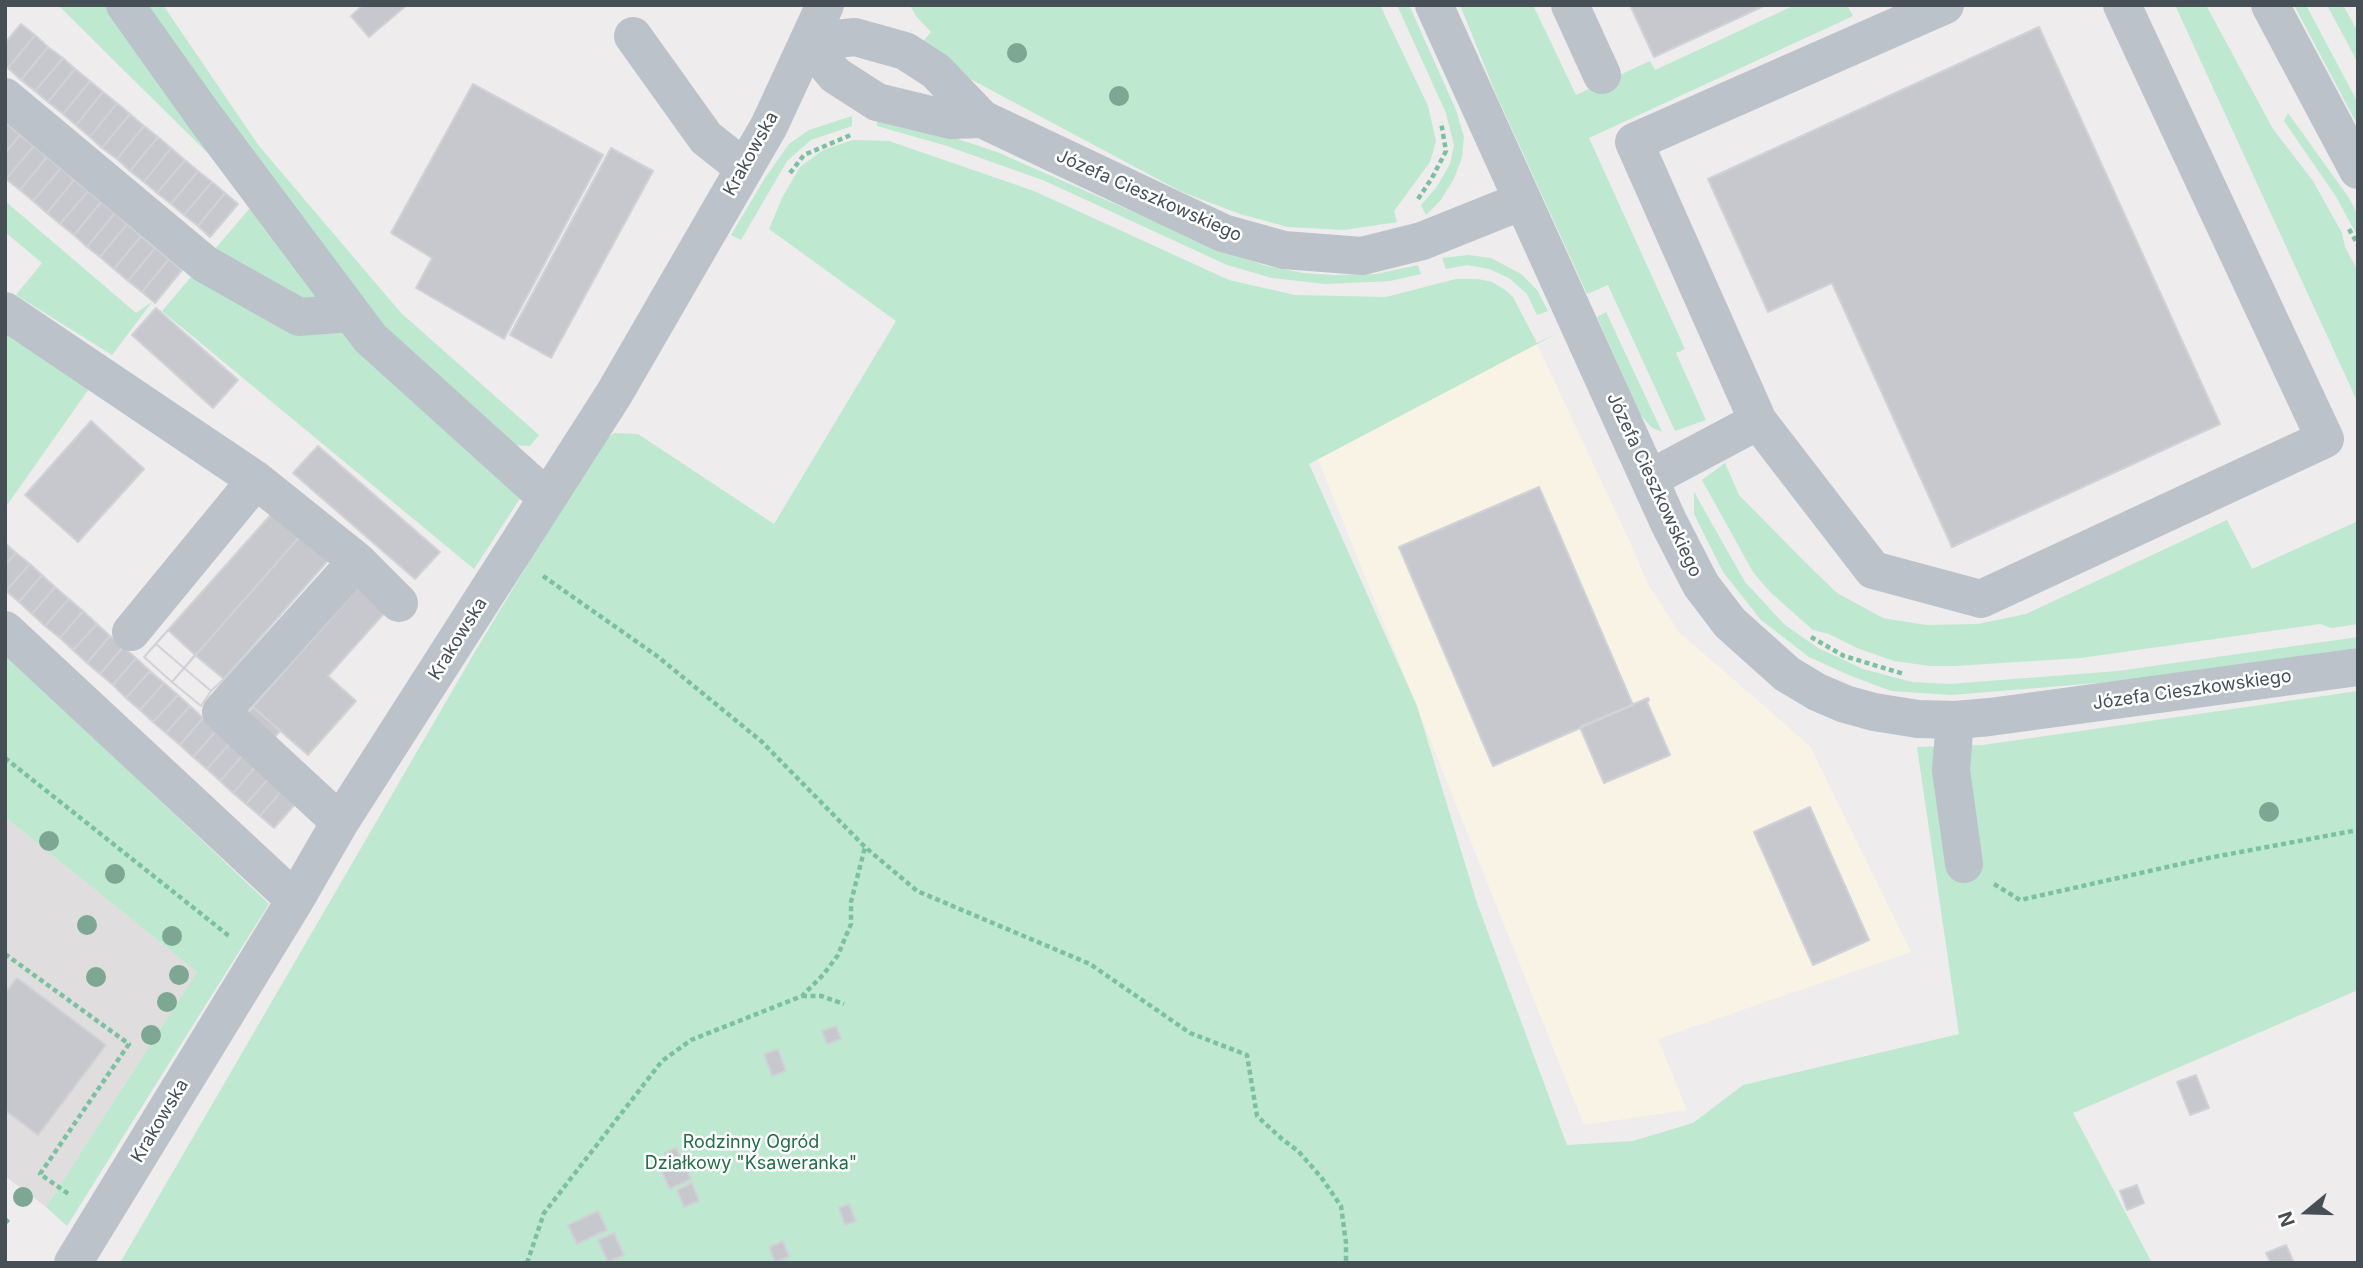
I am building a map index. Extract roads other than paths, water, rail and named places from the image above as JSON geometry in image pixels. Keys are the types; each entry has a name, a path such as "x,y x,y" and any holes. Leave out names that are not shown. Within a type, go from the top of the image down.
{"street":[{"path":"125,5 204,116 370,338 546,497"},
{"name":"Krakowska","path":"73,1263 340,822 614,394 769,126 825,5"},
{"name":"Józefa Cieszkowskiego","path":"1434,5 1649,479 1701,584 1730,623 1787,674 1817,692 1845,704 1896,717 1955,720 1990,718 2358,667"},
{"path":"1570,5 1602,75"},
{"path":"1945,5 1634,142 1758,421 1873,570 1980,599 2325,439 2122,5"},
{"path":"2270,5 2358,170"},
{"path":"634,36 706,138 744,168"},
{"name":"Józefa Cieszkowskiego","path":"808,42 855,37 905,51 936,71 982,119 1223,233 1284,250 1362,256 1422,241 1522,201"},
{"name":"Józefa Cieszkowskiego","path":"808,42 835,75 877,102 951,120 982,119"},
{"path":"5,97 205,264 299,317 351,313"},
{"path":"5,311 256,480 357,561 399,603"},
{"path":"1649,479 1758,421"},
{"path":"131,632 256,480"},
{"path":"340,822 221,712 357,561"},
{"path":"5,630 295,900"},
{"path":"1955,720 1951,770 1964,864"}],"park label":[{"name":"Rodzinny Ogród Działkowy \"Ksaweranka\"","path":"751,1153"}]}
